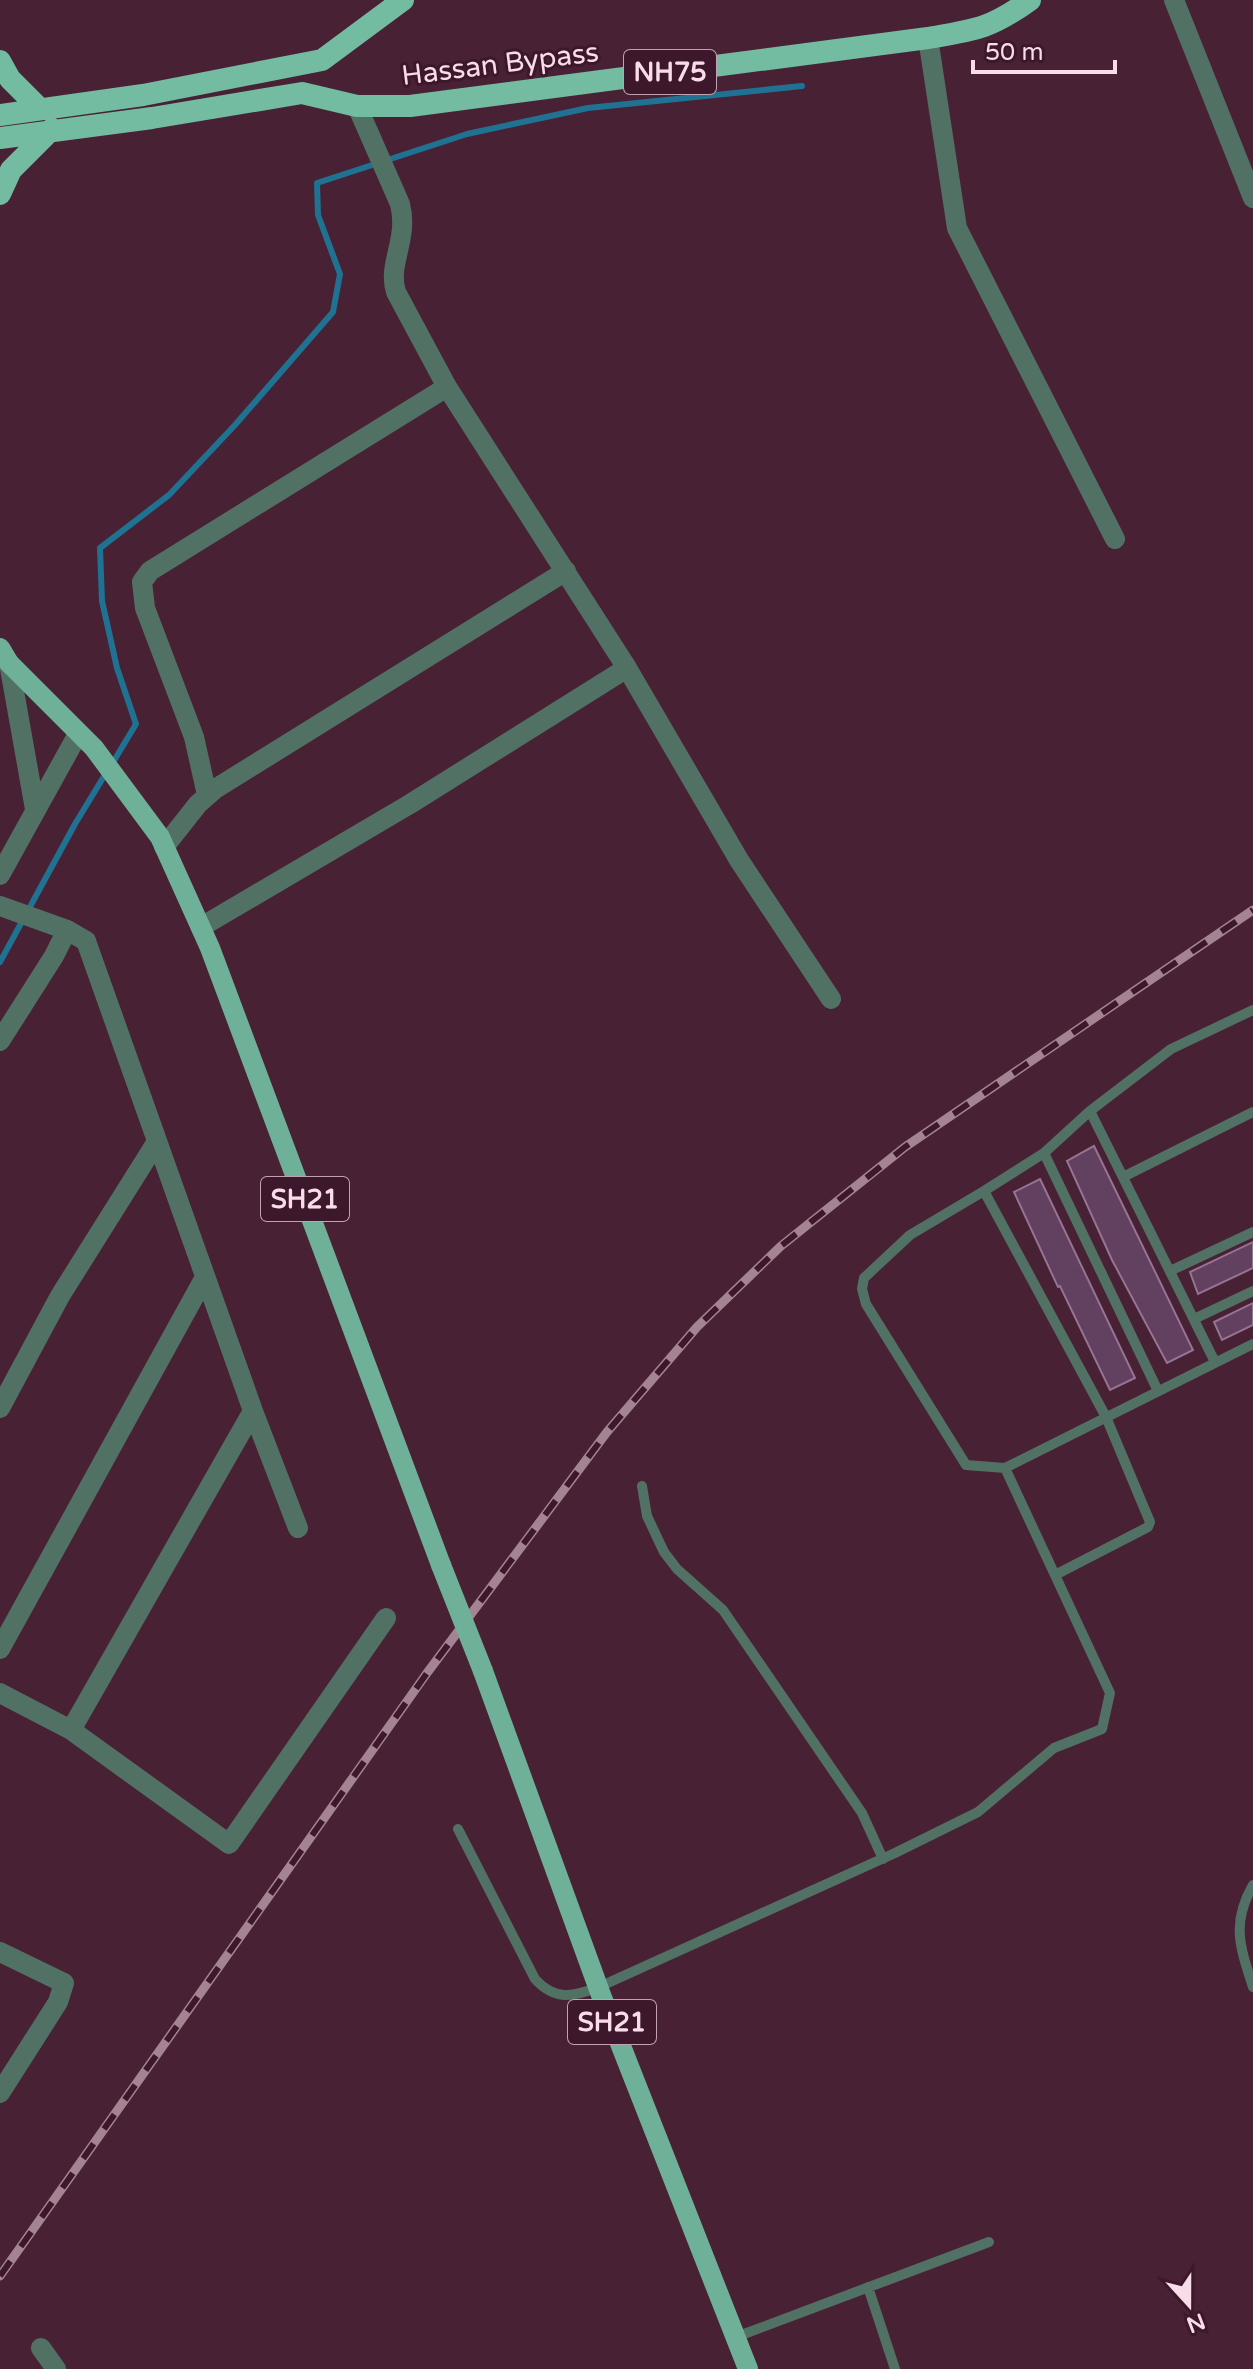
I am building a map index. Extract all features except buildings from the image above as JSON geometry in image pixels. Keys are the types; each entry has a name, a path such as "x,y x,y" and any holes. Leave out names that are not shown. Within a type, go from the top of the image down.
{"highway":[{"path":"0,115 143,95 322,60 403,0"},
{"name":"Hassan Bypass","path":"52,129 152,118 302,93 357,106 410,106 928,38 982,29 1030,0"},
{"path":"0,61 15,85 40,109"},
{"path":"0,194 11,170 52,129"},
{"name":"NH75","path":"0,138 52,129"}],"main road":[{"name":"SH21","path":"4,655 94,748 162,842 201,927 483,1671 599,1987 748,2369"}],"street":[{"path":"1174,0 1253,198"},
{"path":"928,38 957,228 1115,539"},
{"path":"357,106 404,220 393,284 447,387 627,668 739,860 831,999"},
{"path":"207,795 194,737 145,608 142,582 150,571 447,387"},
{"path":"162,842 207,795 566,571"},
{"path":"4,655 35,809"},
{"path":"201,927 410,804 627,668"},
{"path":"0,875 78,734"},
{"path":"0,906 67,930 86,941 156,1143 298,1528"},
{"path":"0,1041 67,930"},
{"path":"0,1408 60,1296 156,1143"},
{"path":"0,1649 205,1277"},
{"path":"71,1730 253,1411"},
{"path":"0,1693 71,1730 229,1844 386,1618"},
{"path":"0,1952 64,1983 58,2002 0,2093"},
{"path":"41,2348 56,2369"}],"lane":[{"path":"1253,1010 1171,1049 1090,1111 1044,1153 910,1235 864,1278 862,1289 866,1304 966,1465 1005,1468 1253,1344"},
{"path":"1090,1111 1215,1362"},
{"path":"1123,1177 1253,1112"},
{"path":"1044,1153 1158,1391"},
{"path":"984,1191 1106,1417 1150,1524 1055,1575"},
{"path":"1170,1271 1253,1232"},
{"path":"1194,1319 1253,1291"},
{"path":"458,1829 535,1979 543,1988 559,1996 579,1995 599,1987 883,1859 978,1812 1054,1748 1102,1729 1110,1693 1005,1468"},
{"path":"642,1486 647,1516 664,1552 677,1569 723,1610 862,1813 883,1859"},
{"path":"1253,1887 1239,1918 1238,1932 1253,1987"},
{"path":"736,2337 989,2242"},
{"path":"868,2287 895,2369"}],"waterway":[{"path":"112,764 136,724 117,668 102,601 100,548 169,495 235,425 333,312 340,274 318,215 317,183 467,134 588,108 802,86"},
{"path":"0,962 106,773"}],"railway":[{"path":"0,2276 427,1673 607,1432 697,1327 781,1246 905,1147 1253,910"}]}
